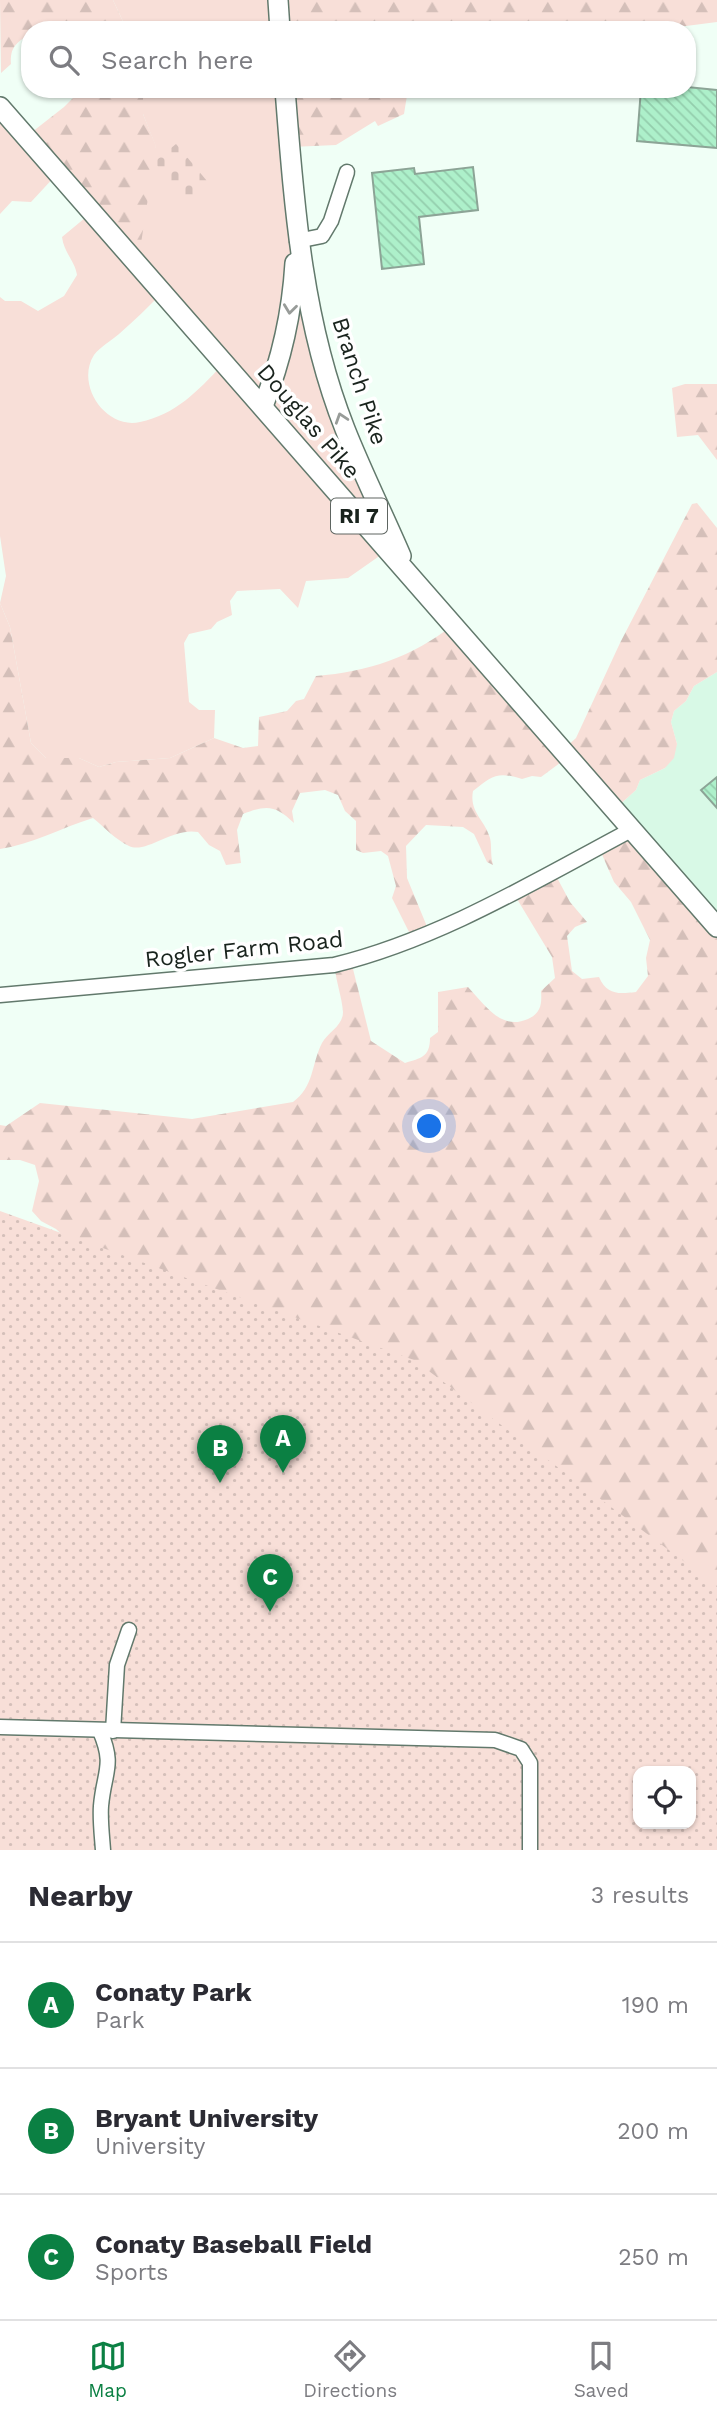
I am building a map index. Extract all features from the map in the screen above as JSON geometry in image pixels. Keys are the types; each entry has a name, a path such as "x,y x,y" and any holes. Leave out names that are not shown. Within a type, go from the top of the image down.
{"main road":[{"path":"278,0 279,21"},
{"name":"Branch Pike","path":"286,98 297,241 323,361 345,429 407,571"},
{"name":"Douglas Pike","path":"0,107 717,927"},
{"name":"Branch Pike","path":"263,406 277,370 289,324 297,241"}],"street":[{"path":"297,241 322,236 331,221 346,172"},
{"name":"Rogler Farm Road","path":"0,995 334,965 384,953 490,905 631,830"},
{"path":"103,1850 101,1806 109,1761 106,1731 117,1665 129,1630"},
{"path":"0,1727 495,1740 522,1749 530,1763 530,1850"}],"shaded area":[{"path":"717,672 717,926 616,808 636,790 640,780 665,768 677,744 671,722 674,711 686,701 694,686"}],"green space":[{"path":"0,0 113,0 123,21 21,21 21,40 12,53 11,64 1,73"},
{"path":"113,0 279,0 280,21 123,21"},
{"path":"279,0 717,0 717,22 696,25 696,21 280,21"},
{"path":"73,98 143,98 143,114 156,146 138,263 27,136"},
{"path":"143,98 287,98 298,250 388,550 348,578 306,581 298,608 280,589 237,591 230,601 232,615 217,622 211,629 189,634 184,643 189,702 199,710 215,710 214,738 170,758 116,762 99,767 79,758 46,758 31,743 10,627 0,603 6,576 0,536 0,297 5,301 21,301 38,311 64,296 77,275 62,237 91,213 156,147 143,114","holes":["162,293 222,365 195,393 175,408 153,419 127,423 105,412 97,403 88,379 89,367 94,355"]},
{"path":"287,98 407,98 404,114 378,126 375,121 336,145 291,147"},
{"path":"0,106 57,174 31,202 12,201 0,214"},
{"path":"176,144 212,187 190,205 154,162"},
{"path":"685,384 717,384 717,460 698,435 677,437 672,388"},
{"path":"697,503 717,528 717,672 694,686 686,701 674,711 671,722 677,744 674,758 665,768 640,780 636,790 616,808 568,757 541,777 522,779 501,775 485,782 473,791 472,798 475,810 490,838 493,865 487,862 474,834 463,827 426,825 406,846 407,878 428,929 412,938 392,898 396,886 388,856 381,851 363,853 356,850 356,821 345,811 338,795 325,790 300,793 292,811 294,823 271,808 243,814 237,830 241,863 226,865 220,851 209,845 198,832 179,833 152,844 136,847 119,840 93,818 35,840 0,849 0,603 10,627 31,743 46,758 79,758 99,767 116,762 170,758 214,738 243,748 258,746 259,717 287,711 296,701 304,699 316,676 354,671 389,661 422,646 453,625 564,749 576,738 620,643 692,504"},
{"path":"628,833 717,926 717,1768 633,1766 56,1229 41,1221 32,1211 39,1181 35,1165 20,1160 0,1160 0,1125 6,1126 40,1103 192,1119 293,1102 305,1090 322,1043 342,1017 335,968 351,961 371,1041 405,1063 424,1056 430,1038 438,1032 438,992 468,987 487,1008 502,1019 518,1022 528,1019 540,1008 541,991 555,978 552,957 514,894 554,872 570,902 587,922 575,927 567,936 572,971 582,979 599,977 609,990 614,992 636,992 648,976 646,958 650,940 631,902 614,882 600,850"},
{"path":"0,1211 414,1360 717,1586 717,1850 0,1850"}],"building":[{"path":"696,88 717,90 717,148 637,141 640,98 696,98"},
{"path":"473,167 478,210 419,217 424,264 382,269 372,173 414,168 415,174"},
{"path":"717,777 717,808 701,790"}],"place":[{"name":"Conaty Park","path":"283,1473"},
{"name":"Bryant University","path":"220,1483"},
{"name":"Conaty Baseball Field","path":"270,1612"}]}
